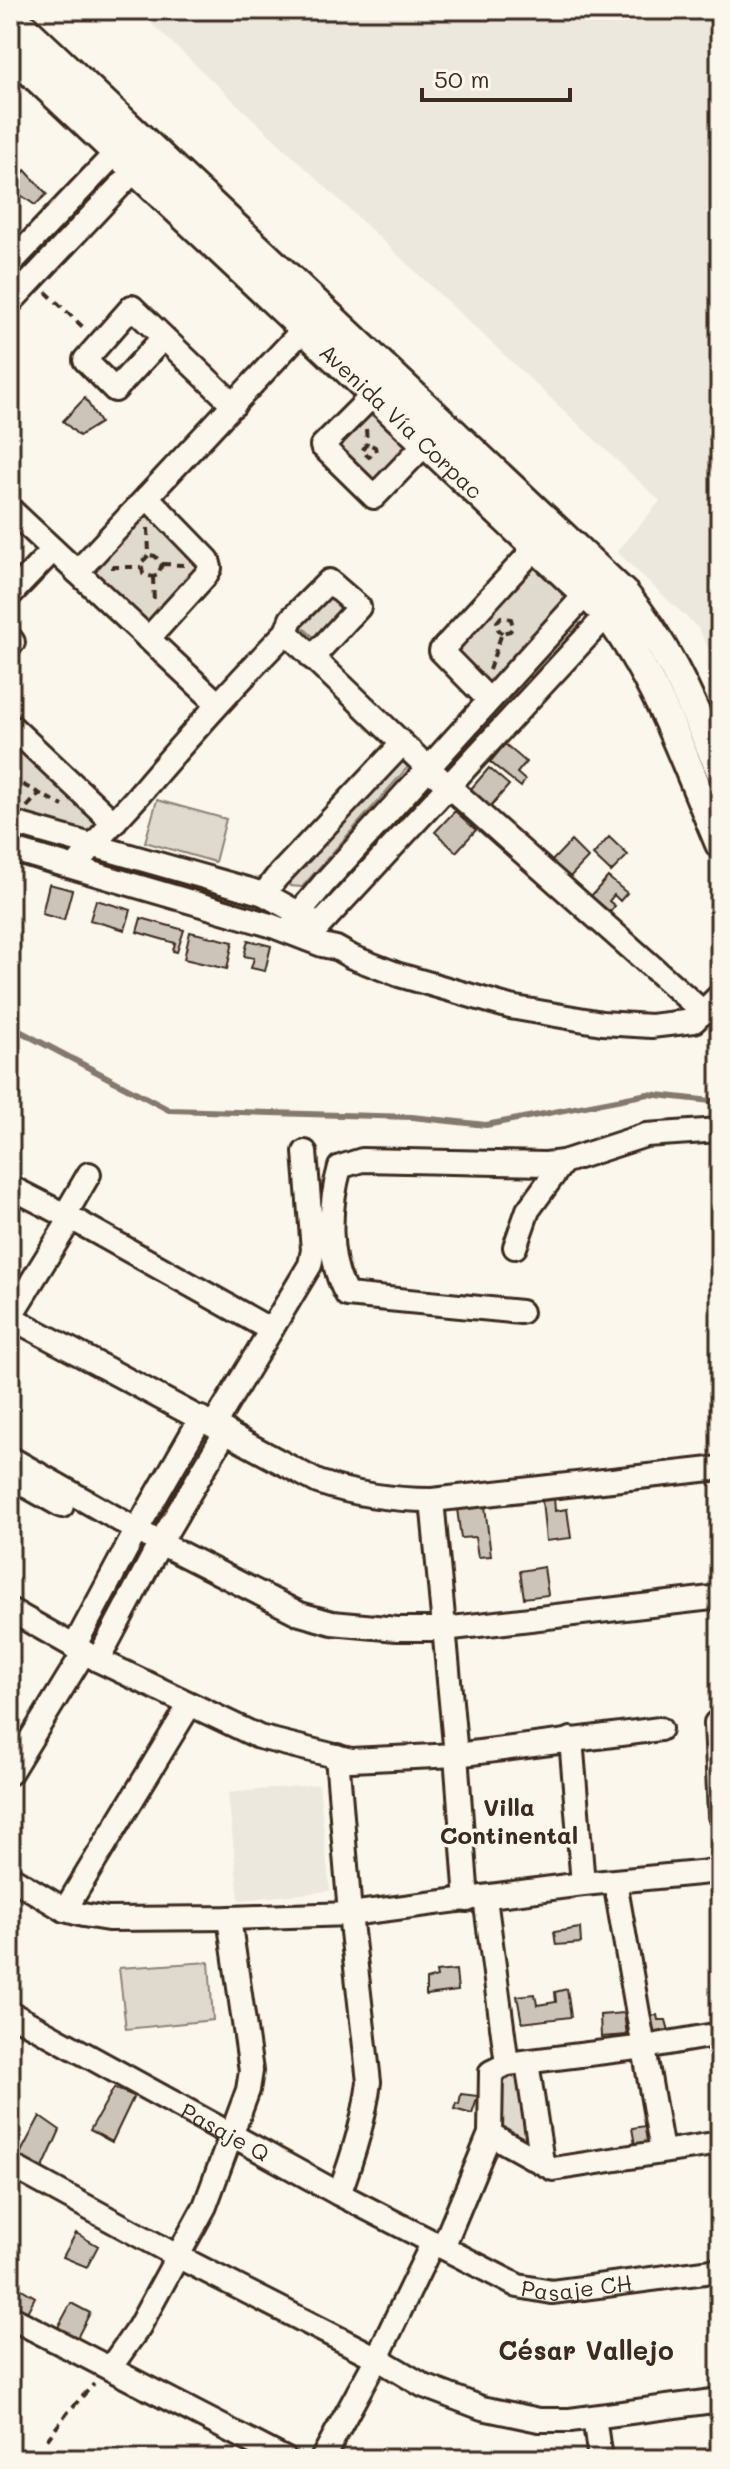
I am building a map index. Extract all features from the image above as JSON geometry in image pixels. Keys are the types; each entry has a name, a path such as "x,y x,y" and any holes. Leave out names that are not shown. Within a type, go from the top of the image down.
{"main road":[{"name":"Avenida Vía Corpac","path":"10,15 135,151 606,594 622,634 658,700 720,844"},
{"name":"Avenida Vía Corpac","path":"10,52 135,151"},
{"name":"Avenida Vía Corpac","path":"313,319 374,394 536,547 647,620 683,686 720,769"}],"street":[{"path":"10,264 135,151"},
{"path":"10,303 135,151"},
{"path":"163,338 115,390 85,360 132,307 234,405"},
{"path":"88,570 313,319"},
{"path":"374,394 322,446 374,497 426,443"},
{"path":"147,507 208,560 210,568 148,639"},
{"path":"10,509 53,550 88,570 148,639 217,703"},
{"path":"489,700 441,651 536,547"},
{"path":"10,595 53,550"},
{"path":"76,867 91,845 114,823 217,703 286,632 291,619 329,581 359,607 312,658"},
{"path":"304,927 427,767 489,700 606,594"},
{"path":"10,849 304,927 345,900 448,785 606,594"},
{"path":"286,632 427,767 704,1013"},
{"path":"10,638 13,642 10,645"},
{"path":"10,729 12,727 114,823"},
{"path":"264,894 402,744"},
{"path":"16,817 91,845 264,894 304,927 352,957 479,1000 602,1023 651,1026 694,1021 720,995"},
{"path":"521,1312 347,1295 339,1281 332,1231 340,1167 362,1160 563,1162 646,1135 720,1130"},
{"path":"85,1653 136,1531 214,1425 310,1265 313,1250 305,1152"},
{"path":"515,1247 528,1210 563,1162"},
{"path":"89,1174 68,1217 10,1317 318,1482 344,1491 396,1500 432,1500 720,1468"},
{"path":"10,1187 271,1330"},
{"path":"10,1773 85,1653 160,1543 214,1425"},
{"path":"10,1458 136,1531 300,1614 332,1623 359,1627 444,1629 720,1597"},
{"path":"10,1477 62,1506"},
{"path":"432,1500 456,1755 476,1899 542,2162"},
{"path":"10,1610 85,1653 189,1706 259,1737 351,1760 456,1755 660,1729"},
{"path":"65,1910 189,1706"},
{"path":"720,1723 716,1723 720,1816"},
{"path":"571,1739 583,1884"},
{"path":"337,1756 350,1914 369,2082 355,2152 339,2194"},
{"path":"10,1877 65,1910 108,1919 229,1918 350,1914 583,1884 720,1871"},
{"path":"615,1882 662,2151"},
{"path":"110,2368 139,2327 205,2206 248,2090 251,2071 229,1918"},
{"name":"Pasaje Q","path":"10,2013 438,2245"},
{"path":"322,2459 438,2245 490,2134 491,2072 517,2063 720,2034"},
{"path":"490,2134 553,2169 720,2143"},
{"path":"10,2165 177,2256 377,2358 424,2386 497,2412 539,2420 594,2417 720,2400"},
{"name":"Pasaje CH","path":"438,2245 518,2286 552,2292 720,2270"},
{"path":"10,2317 285,2459"},
{"path":"594,2417 600,2459"}],"path":[{"path":"38,285 100,343"},
{"path":"147,507 149,555"},
{"path":"162,564 158,575 143,574 141,567 144,558 149,555 155,556 162,564 197,566"},
{"path":"88,570 141,567"},
{"path":"153,577 155,616"},
{"path":"501,617 507,617 511,619 513,627 502,633 497,622 501,617"},
{"path":"489,671 502,633"},
{"path":"10,778 66,808"},
{"path":"16,817 47,785"},
{"path":"47,2440 68,2412 110,2368"}],"shaded area":[{"path":"137,10 720,10 720,673 699,629 617,552 660,501"},
{"path":"366,407 411,449 374,489 328,447"},
{"path":"145,514 156,516 201,564 154,620 148,622 96,573 96,564"},
{"path":"534,559 567,592 569,601 485,688 445,651"},
{"path":"330,592 346,607 316,639 300,625"},
{"path":"577,621 583,627 455,765 449,759"},
{"path":"10,739 100,819 87,833 10,811"},
{"path":"398,758 408,767 302,887 290,886 287,878"},
{"path":"157,800 226,819 215,862 145,842"},
{"path":"319,1784 330,1891 239,1900 228,1793"},
{"path":"209,1962 213,2020 126,2029 119,1968"},
{"path":"522,2069 533,2147 497,2128 497,2074"}],"building":[{"path":"25,170 47,194 35,205 12,189"},
{"path":"85,398 100,423 79,436 63,421"},
{"path":"505,744 526,762 517,773 525,780 521,787 490,762"},
{"path":"489,768 509,785 490,807 470,790"},
{"path":"455,811 476,830 456,852 435,832"},
{"path":"609,837 628,855 611,872 593,855"},
{"path":"571,841 588,858 566,881 549,864"},
{"path":"608,877 627,893 620,901 614,895 609,901 615,906 610,912 591,896"},
{"path":"49,884 72,890 64,920 42,914"},
{"path":"96,900 131,910 125,930 90,920"},
{"path":"141,918 184,930 177,952 173,951 175,943 137,932"},
{"path":"190,932 233,942 227,969 184,959"},
{"path":"248,940 271,946 265,971 251,968 254,958 244,956"},
{"path":"554,1498 555,1511 567,1509 571,1538 546,1541 542,1500"},
{"path":"485,1506 491,1556 478,1557 475,1537 461,1538 457,1509"},
{"path":"544,1567 548,1595 524,1598 520,1571"},
{"path":"580,1928 581,1943 556,1945 554,1932"},
{"path":"456,1970 458,1991 426,1995 426,1980 437,1977 436,1972"},
{"path":"567,1989 571,2017 522,2023 517,1996 535,1994 537,2005 556,2002 555,1992"},
{"path":"624,2013 627,2035 601,2037 600,2015"},
{"path":"657,2015 658,2020 666,2020 669,2031 649,2034 646,2016"},
{"path":"114,2088 134,2096 112,2142 90,2130"},
{"path":"461,2094 478,2096 472,2114 454,2109 456,2103 459,2104"},
{"path":"40,2116 60,2130 42,2170 19,2156"},
{"path":"652,2125 654,2142 635,2145 632,2128"},
{"path":"76,2233 98,2246 87,2267 63,2257"},
{"path":"13,2284 35,2297 25,2316 10,2310 10,2289"},
{"path":"71,2303 90,2313 76,2340 56,2331"}],"waterway":[{"path":"10,1026 169,1110 412,1117 486,1125 648,1094 720,1102"},
{"path":"10,2449 23,2459"}],"district":[{"name":"Villa Continental","path":"509,1820"},
{"name":"César Vallejo","path":"586,2350"}]}
